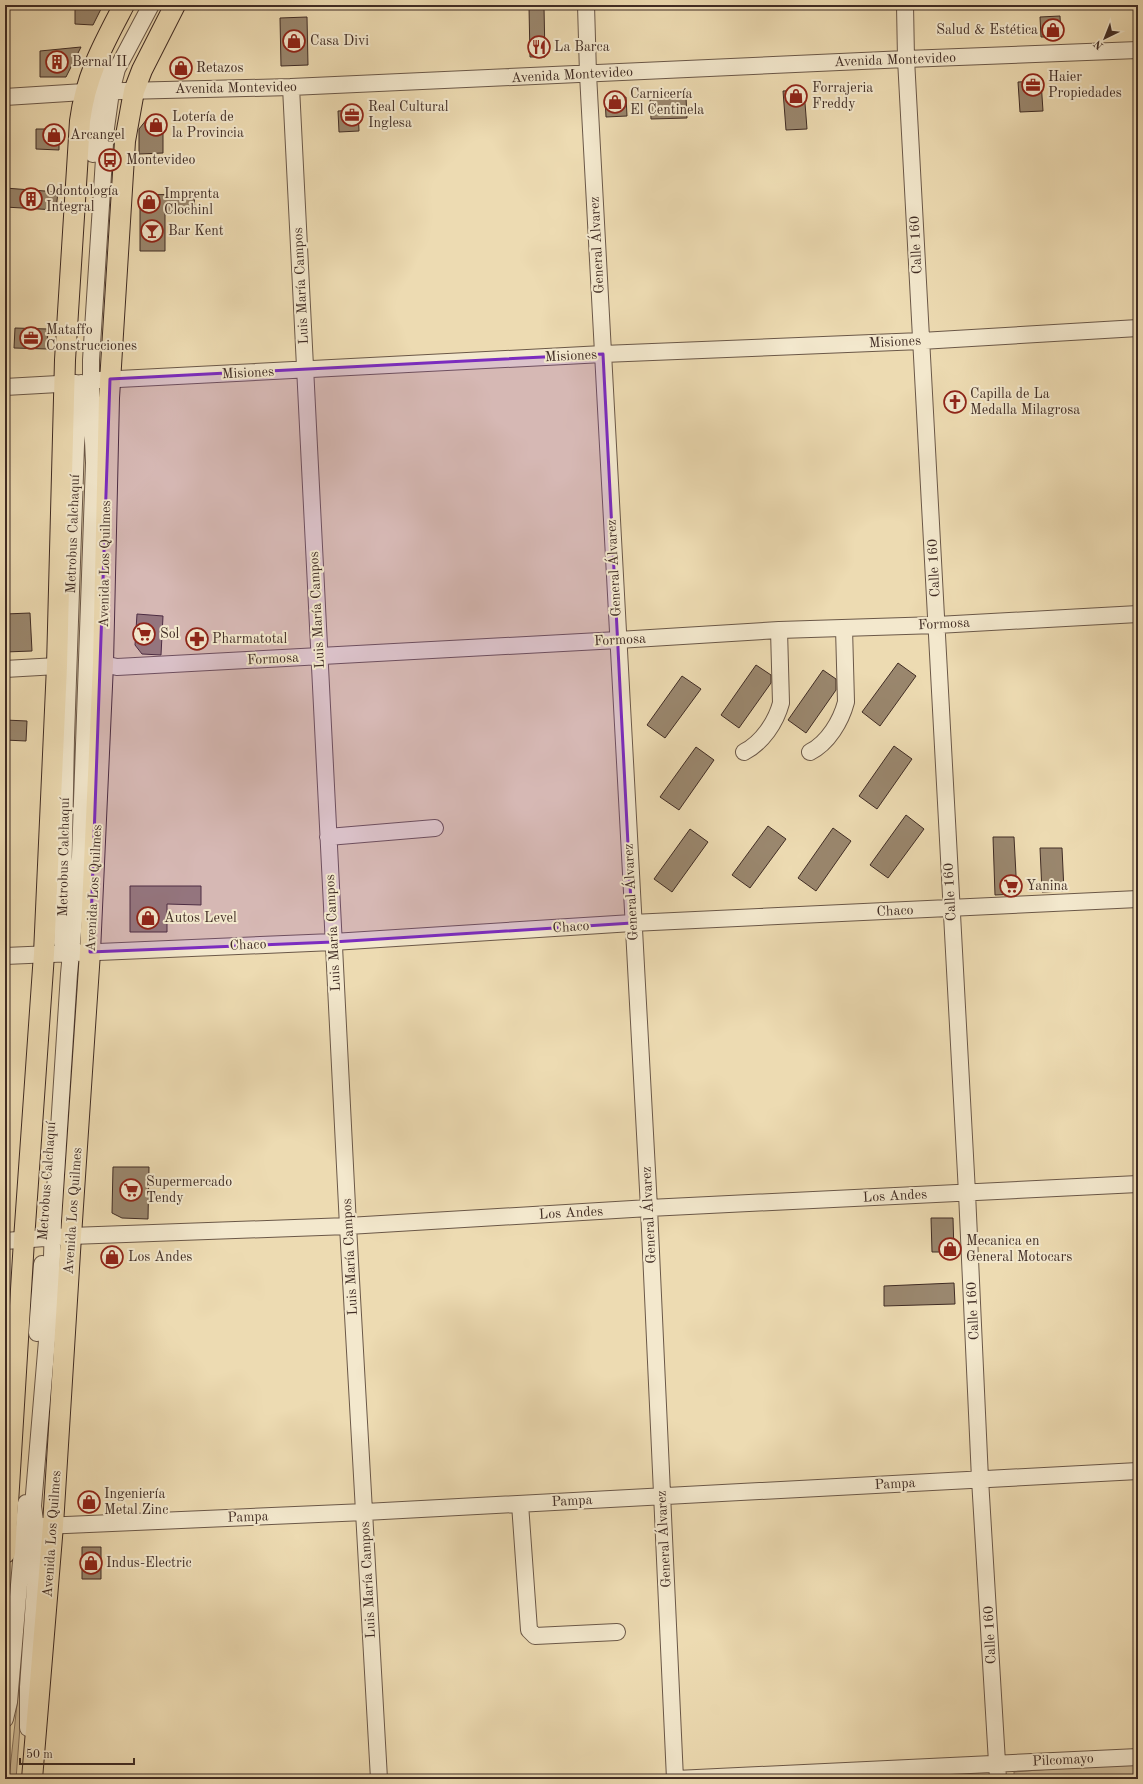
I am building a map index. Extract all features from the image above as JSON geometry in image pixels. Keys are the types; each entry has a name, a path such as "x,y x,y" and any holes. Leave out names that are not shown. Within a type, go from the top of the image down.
{"main road":[{"name":"Avenida Los Quilmes","path":"5,1553 25,1527 39,1239 67,953 103,664 87,381 80,121 98,92 96,59 124,5"},
{"name":"Avenida Los Quilmes","path":"32,1779 25,1527 39,1239 67,953 57,666 87,381 134,90 151,49 175,5"}],"street":[{"name":"Metrobus Calchaquí","path":"67,953 66,738 76,445 87,381 105,141 98,92 110,63 142,5"},
{"name":"Metrobus Calchaquí","path":"98,92 117,69 151,5"},
{"name":"General Álvarez","path":"586,5 588,74 632,923 649,1208 676,1779"},
{"name":"Calle 160","path":"905,5 906,59 967,1193 980,1479 998,1771"},
{"name":"Avenida Montevideo","path":"5,97 134,90 291,87 1138,50"},
{"name":"Luis María Campos","path":"291,87 333,942 379,1779"},
{"name":"Misiones","path":"5,387 87,381 603,354 921,341 1138,328"},
{"name":"Metrobus Calchaquí","path":"67,953 80,858 94,463 87,381"},
{"name":"Formosa","path":"103,664 117,667 319,657 779,630 937,625 1138,614"},
{"path":"810,752 818,748 837,724 843,713 846,702 844,628"},
{"path":"744,752 753,748 765,734 778,713 781,703 779,630"},
{"name":"Metrobus Calchaquí","path":"82,802 103,664"},
{"path":"5,670 57,666"},
{"path":"328,837 435,828"},
{"name":"Chaco","path":"5,956 333,942 632,923 1138,900"},
{"name":"Los Andes","path":"39,1239 348,1226 649,1208 1138,1184"},
{"name":"Pampa","path":"25,1527 365,1512 1138,1471"},
{"path":"520,1504 529,1630 535,1636 617,1632"},
{"path":"5,1718 9,1702 25,1527"},
{"path":"25,1527 38,1543 28,1687 28,1779"},
{"name":"Pilcomayo","path":"676,1779 998,1771 1138,1757"}],"highlighted area":[{"path":"603,354 632,923 333,942 90,952 110,379"}],"shaded area":[{"path":"27,1542 34,1542 16,1779 9,1779 22,1657"},
{"path":"1138,1762 1138,1779 1014,1779 1014,1772"}],"building":[{"path":"75,5 103,5 93,25 75,24"},
{"path":"529,7 544,7 545,57 530,57"},
{"path":"1060,16 1061,37 1041,37 1040,17"},
{"name":"Casa Divi","path":"307,17 308,65 281,66 280,18"},
{"name":"Bernal II","path":"81,47 66,77 40,77 40,51"},
{"path":"1041,81 1043,111 1020,112 1018,82"},
{"path":"804,90 807,129 786,130 783,91"},
{"path":"626,97 627,116 606,117 605,98"},
{"path":"686,97 687,118 651,119 650,98"},
{"path":"358,110 359,131 339,132 338,111"},
{"path":"147,119 163,119 163,153 139,154 139,129"},
{"path":"36,129 56,129 59,134 59,150 36,149"},
{"name":"Odontología Integral","path":"5,188 58,192 56,210 5,207"},
{"path":"194,194 195,211 165,212 165,251 140,251 140,195"},
{"name":"Mataffo Construcciones","path":"15,328 48,329 47,349 14,348"},
{"path":"30,613 32,651 5,652 5,614"},
{"path":"137,614 163,616 161,655 142,654 135,645"},
{"path":"898,663 916,676 880,726 862,712"},
{"path":"756,665 771,675 771,683 739,728 721,715"},
{"path":"823,670 836,679 836,690 806,733 788,720"},
{"path":"682,676 701,689 665,738 647,725"},
{"path":"5,720 27,721 26,741 5,740"},
{"path":"894,746 912,759 877,809 859,796"},
{"path":"696,747 714,760 679,810 660,797"},
{"path":"906,815 924,829 888,878 870,865"},
{"path":"768,826 786,839 750,888 732,875"},
{"path":"833,828 851,841 816,891 798,878"},
{"path":"690,829 708,842 672,892 654,879"},
{"path":"993,837 1014,837 1017,894 995,895"},
{"path":"1040,848 1062,848 1064,891 1042,892"},
{"name":"Autos Level","path":"130,886 201,886 201,905 167,904 167,932 130,932"},
{"name":"Supermercado Tendy","path":"113,1167 149,1167 148,1219 122,1218 112,1213"},
{"path":"931,1218 953,1218 954,1252 932,1252"},
{"path":"954,1283 955,1304 884,1306 884,1286"},
{"name":"Indus-Electric","path":"82,1547 101,1547 101,1579 82,1579"}],"place":[{"name":"Salud & Estética","path":"1053,30"},
{"name":"Casa Divi","path":"294,41"},
{"name":"La Barca","path":"539,47"},
{"name":"Bernal II","path":"57,62"},
{"name":"Retazos","path":"181,68"},
{"name":"Haier Propiedades","path":"1033,85"},
{"name":"Forrajeria Freddy","path":"796,96"},
{"name":"Carnicería El Centinela","path":"615,102"},
{"name":"Real Cultural Inglesa","path":"352,115"},
{"name":"Lotería de la Provincia","path":"156,125"},
{"name":"Arcangel","path":"54,135"},
{"name":"Montevideo","path":"110,160"},
{"name":"Odontología Integral","path":"31,199"},
{"name":"Imprenta Clochinl","path":"149,202"},
{"name":"Bar Kent","path":"152,231"},
{"name":"Mataffo Construcciones","path":"31,338"},
{"name":"Capilla de La Medalla Milagrosa","path":"955,402"},
{"name":"Sol","path":"144,634"},
{"name":"Pharmatotal","path":"197,639"},
{"name":"Yanina","path":"1011,886"},
{"name":"Autos Level","path":"148,918"},
{"name":"Supermercado Tendy","path":"131,1190"},
{"name":"Mecanica en General Motocars","path":"950,1249"},
{"name":"Los Andes","path":"112,1257"},
{"name":"Ingeniería Metal Zinc","path":"89,1502"},
{"name":"Indus-Electric","path":"91,1563"}]}
